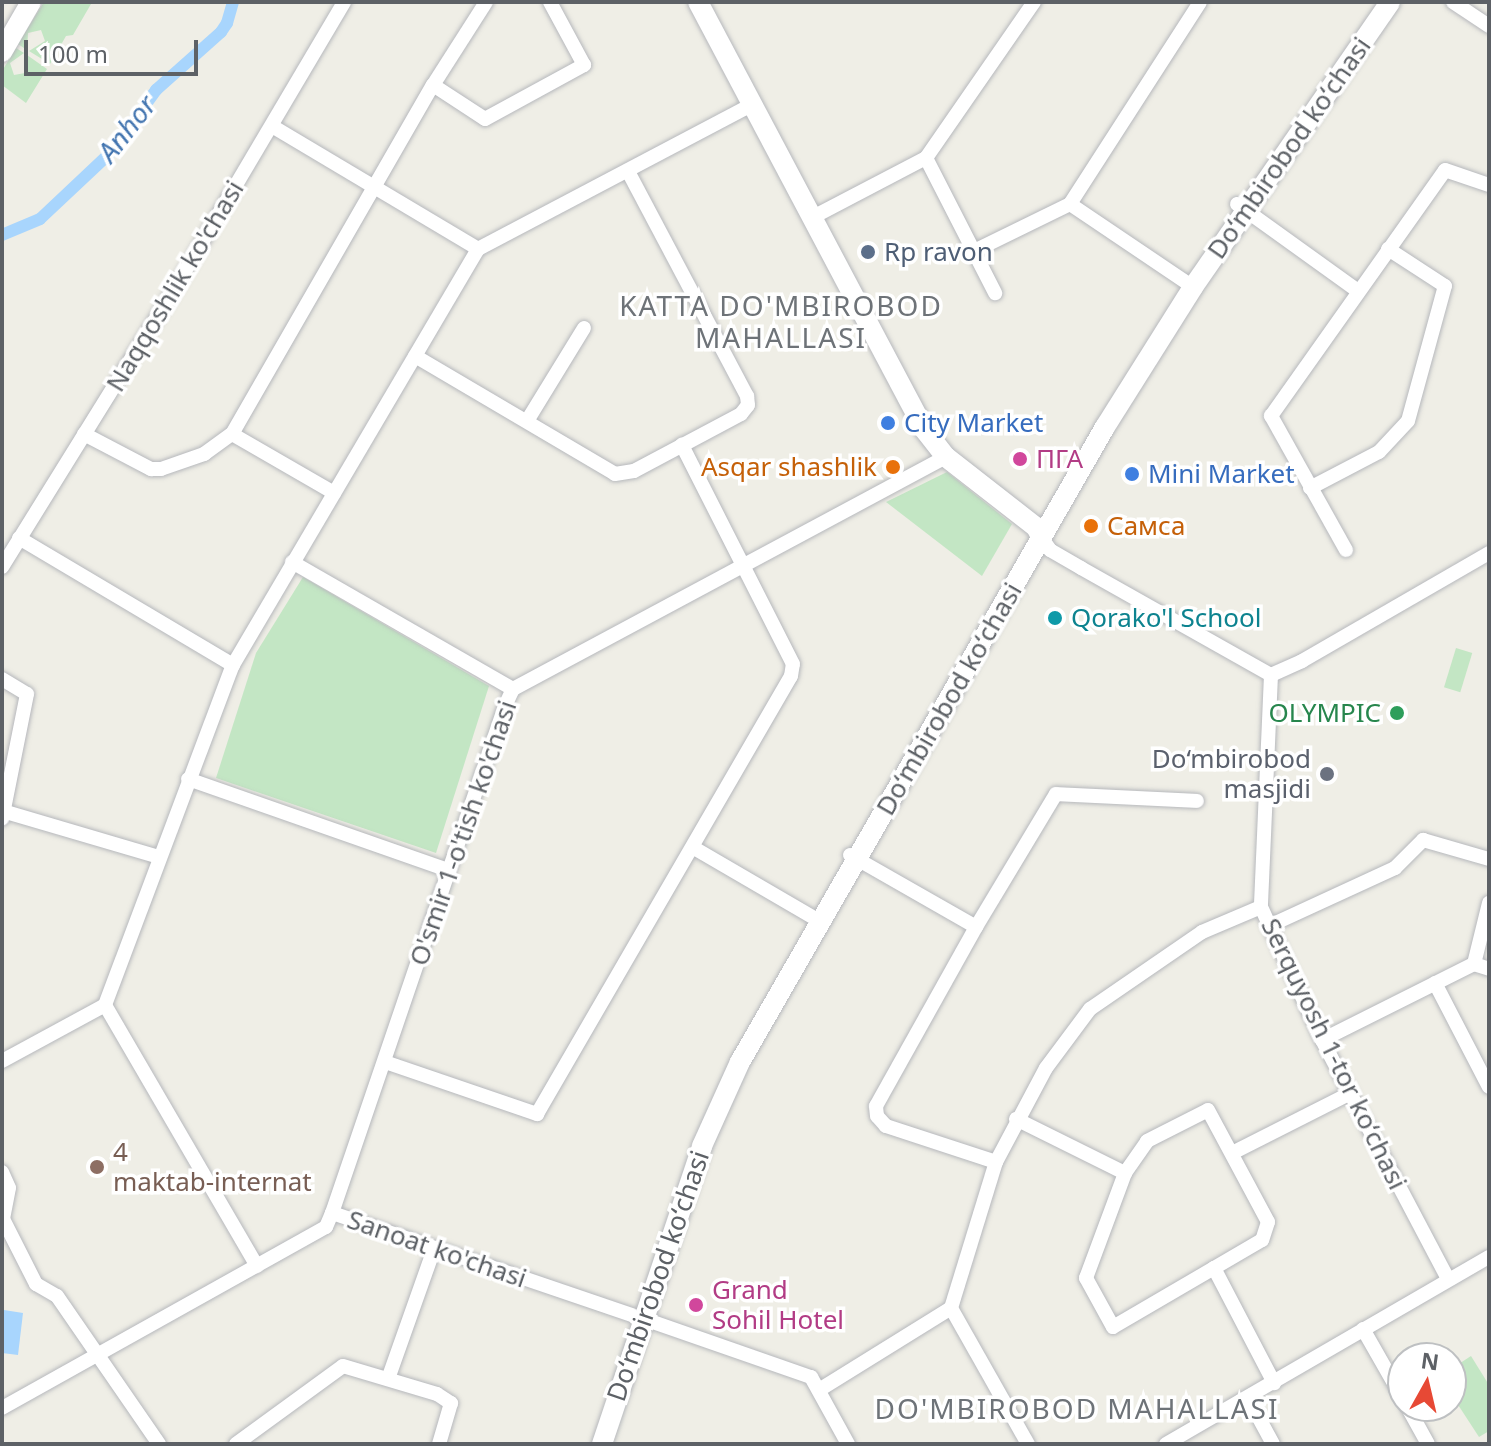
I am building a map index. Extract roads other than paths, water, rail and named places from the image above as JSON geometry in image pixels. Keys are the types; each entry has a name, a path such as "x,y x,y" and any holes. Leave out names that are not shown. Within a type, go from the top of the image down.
{"main road":[{"path":"2,52 31,2"},
{"path":"698,2 813,217 903,395 946,457 1041,537"},
{"name":"Doʻmbirobod koʻchasi","path":"589,1444 714,1116 817,920 1189,285 1378,2"},
{"name":"Doʻmbirobod koʻchasi","path":"1242,207 1390,2"},
{"name":"Doʻmbirobod koʻchasi","path":"602,1444 638,1317"}],"street":[{"name":"Naqqoshlik ko'chasi","path":"2,567 272,126 344,2"},
{"path":"84,434 151,469 161,469 204,454 232,434 433,85 486,2"},
{"path":"433,85 485,119 584,65 550,2"},
{"path":"813,217 926,158 1034,2"},
{"path":"974,251 1070,204 1200,2"},
{"path":"1453,2 1489,26"},
{"path":"2,1061 105,1005 233,665 478,249 753,104"},
{"path":"272,126 478,249"},
{"path":"926,158 995,293"},
{"path":"1346,550 1271,416 1445,170 1489,185"},
{"path":"415,356 615,474 634,471 741,414 748,401 628,171"},
{"path":"1070,204 1189,285"},
{"path":"1242,207 1358,291"},
{"path":"1310,488 1379,452 1408,421 1445,286 1388,249"},
{"path":"527,421 584,328"},
{"path":"232,434 334,493"},
{"path":"385,1062 537,1114 791,676 793,664 682,445"},
{"name":"O'smir 1-o'tish ko'chasi","path":"332,1213 513,689 946,457"},
{"path":"1041,537 1271,675 1302,661 1489,553"},
{"path":"19,538 233,665"},
{"path":"292,562 513,689"},
{"name":"Serquyosh 1-tor koʻchasi","path":"1271,675 1261,907 1349,1094 1448,1279"},
{"path":"2,679 27,694 4,816 159,857"},
{"path":"188,779 448,870"},
{"path":"996,1162 886,1126 876,1112 976,927 1056,794 1197,801"},
{"path":"1269,926 1395,868 1423,840 1489,859"},
{"path":"694,848 817,920"},
{"path":"854,857 976,927"},
{"path":"1474,964 1489,903"},
{"path":"848,1444 819,1390 951,1308 996,1162 1016,1119 1046,1068 1090,1009 1202,932 1261,907"},
{"path":"1322,1040 1474,964 1489,969"},
{"path":"1435,983 1489,1087"},
{"path":"105,1005 257,1266"},
{"path":"1232,1153 1349,1094"},
{"path":"1208,1110 1232,1153 1268,1227 1262,1240 1113,1327 1086,1278 1125,1173 1147,1141 1208,1110"},
{"path":"1016,1119 1125,1173"},
{"path":"2,1172 9,1188 3,1219 36,1284 57,1296 159,1444"},
{"name":"Sanoat ko'chasi","path":"2,1408 326,1227 332,1213 811,1377 819,1390"},
{"path":"388,1379 434,1249"},
{"path":"1166,1444 1489,1257"},
{"path":"1214,1268 1274,1383"},
{"path":"951,1308 1028,1444"},
{"path":"1363,1329 1387,1371"},
{"path":"236,1444 343,1366 437,1394 451,1403 439,1444"},
{"path":"1248,1398 1273,1444"},
{"path":"1416,1422 1428,1444"}],"water":[{"path":"4,1310 23,1313 18,1355 2,1353"}],"waterway":[{"name":"Anhor","path":"2,235 40,219 111,152 156,90 221,32 233,2"}],"place":[{"name":"Rp ravon","path":"868,252"},
{"name":"City Market","path":"888,423"},
{"name":"ПГА","path":"1020,459"},
{"name":"Asqar shashlik","path":"893,467"},
{"name":"Mini Market","path":"1132,474"},
{"name":"Самса","path":"1091,526"},
{"name":"Qorako'l School","path":"1055,618"},
{"name":"OLYMPIC","path":"1397,713"},
{"name":"Do‘mbirobod masjidi","path":"1327,774"},
{"name":"4 maktab-internat","path":"97,1167"},
{"name":"Grand Sohil Hotel","path":"696,1305"}],"district":[{"name":"KATTA DO'MBIROBOD MAHALLASI","path":"781,321"},
{"name":"DO'MBIROBOD MAHALLASI","path":"1077,1408"}]}
